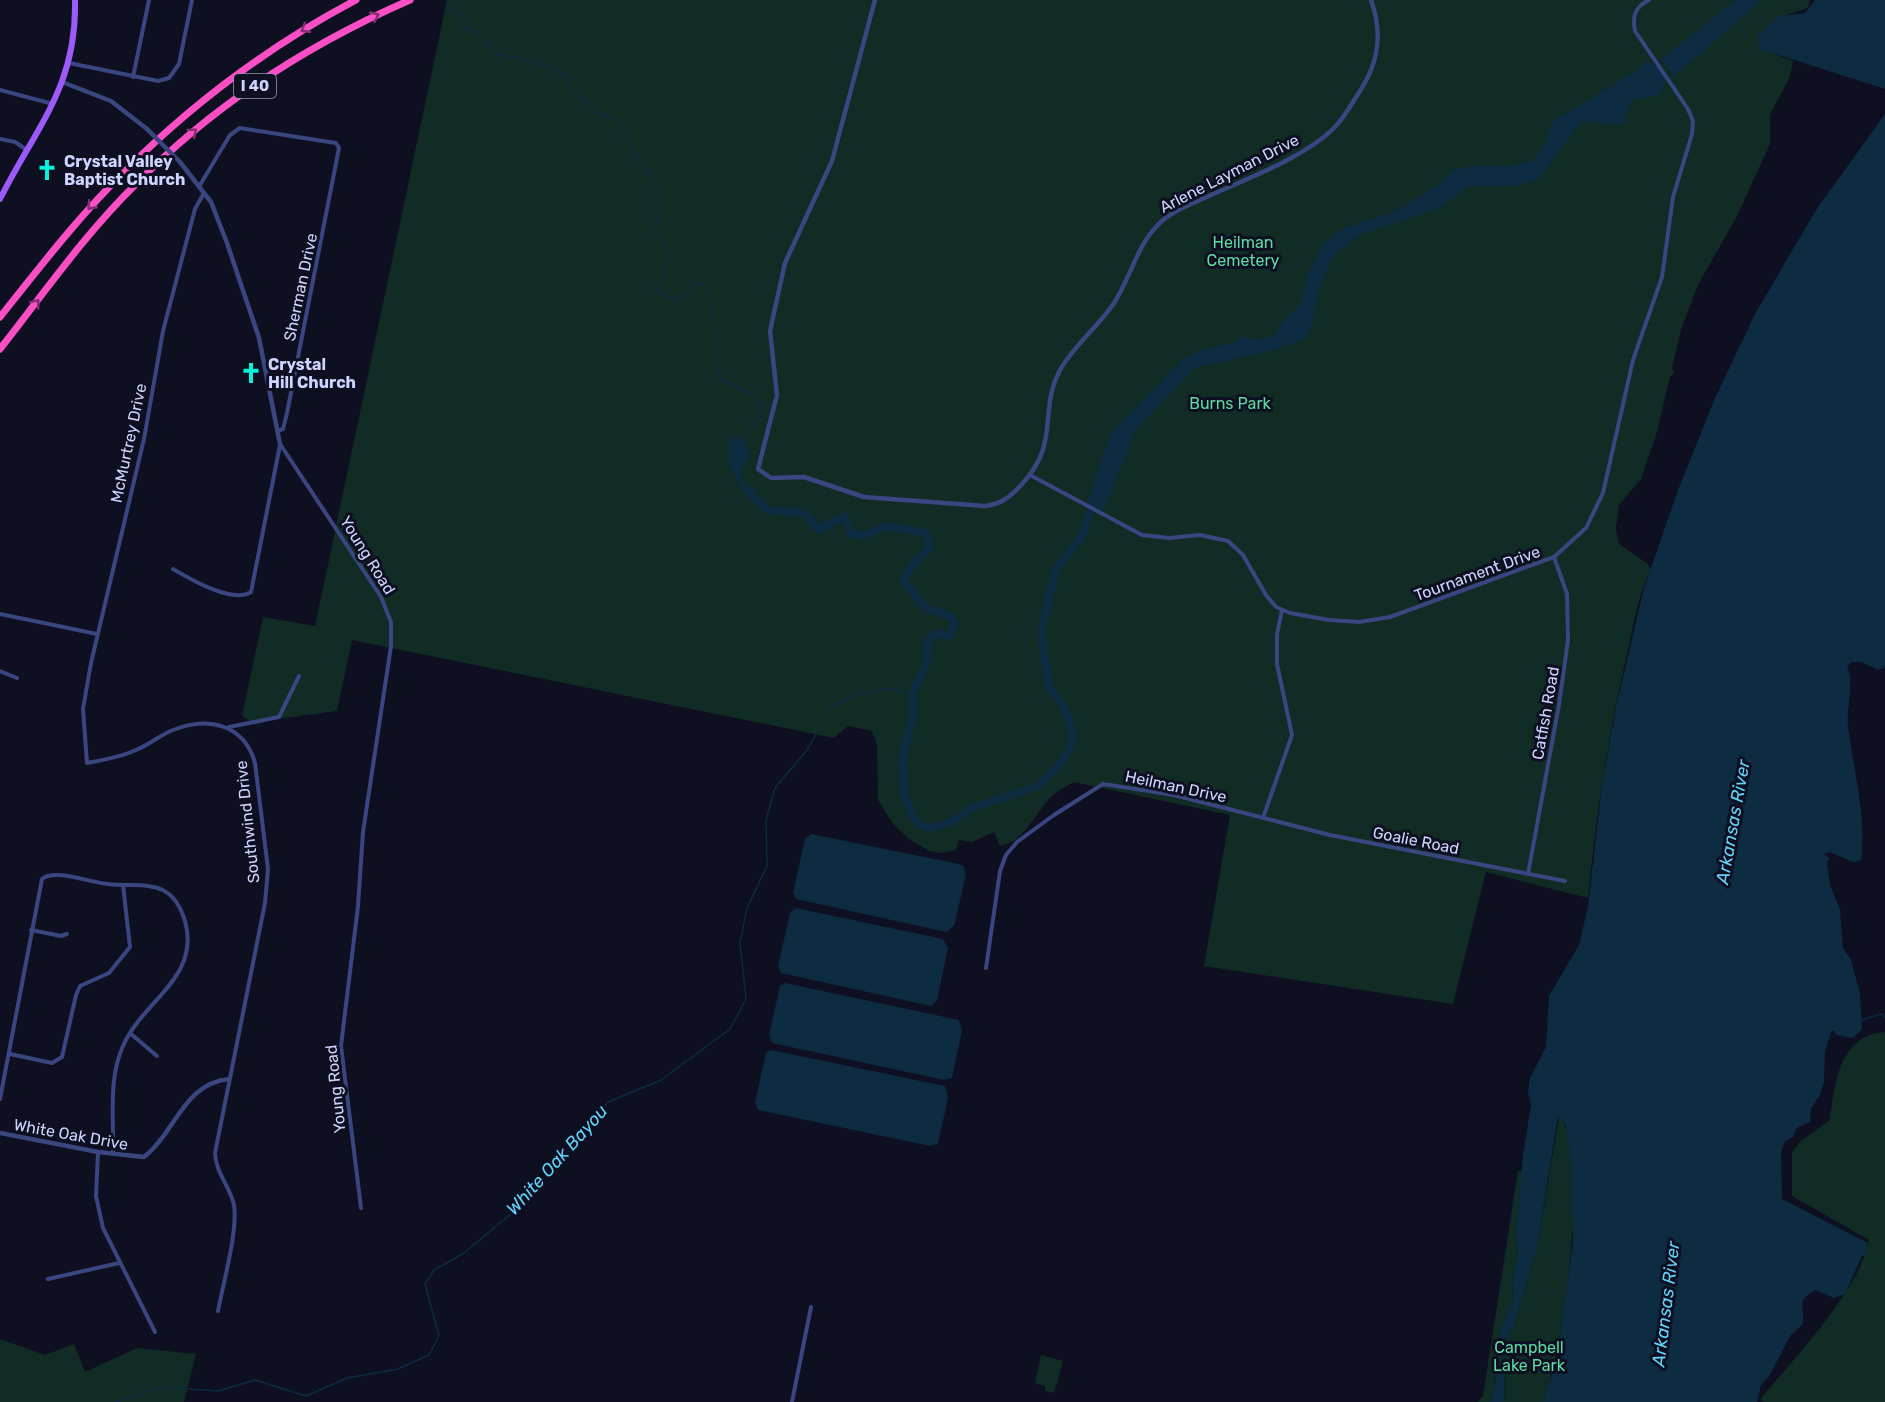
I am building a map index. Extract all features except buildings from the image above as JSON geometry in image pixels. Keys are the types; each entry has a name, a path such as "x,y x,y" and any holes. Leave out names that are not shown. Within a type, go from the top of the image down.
{"highway":[{"name":"I 40","path":"0,317 73,226 157,140 245,69 296,35 356,0"},
{"name":"I 40","path":"0,349 94,229 134,185 193,132 288,63 351,27 410,0"}],"main road":[{"path":"0,199 2,189 28,150 62,82 74,40 75,0"}],"street":[{"path":"133,76 149,0"},
{"path":"69,63 161,81 175,72 192,0"},
{"name":"Arlene Layman Drive","path":"875,0 832,161 785,263 771,324 777,395 758,469 771,478 804,477 864,497 980,506 1005,500 1030,475 1045,449 1053,392 1060,369 1116,300 1138,255 1156,226 1184,208 1298,152 1329,133 1341,121 1362,87 1377,56 1377,23 1371,0"},
{"name":"Tournament Drive","path":"1282,610 1329,620 1359,622 1379,620 1536,565 1554,556 1586,528 1601,501 1633,360 1662,277 1673,197 1691,141 1693,125 1688,110 1635,31 1633,19 1635,11 1649,0"},
{"name":"Young Road","path":"62,82 111,100 147,129 180,162 205,192 216,213 259,338 280,444 381,597 391,622 390,657 361,846 358,906 340,1046 361,1208"},
{"path":"0,90 53,104"},
{"name":"Sherman Drive","path":"200,185 230,135 240,128 336,143 339,154 287,413 283,429 277,431"},
{"path":"0,139 15,142 28,150"},
{"name":"McMurtrey Drive","path":"205,192 195,209 163,331 144,439 97,634 84,703 83,739 87,763 137,750 174,729 188,725 204,723 228,727"},
{"path":"173,569 218,591 238,595 251,592 280,444"},
{"path":"1030,475 1103,515 1150,537 1200,535 1228,541 1243,555 1266,595 1282,610 1277,634 1276,664 1292,735 1263,818"},
{"name":"Catfish Road","path":"1528,874 1566,656 1568,600 1554,556"},
{"path":"0,614 97,634"},
{"path":"0,671 16,678"},
{"path":"228,727 237,723 279,717 293,693 299,676"},
{"name":"Southwind Drive","path":"228,727 242,737 252,754 268,869 265,903 229,1079"},
{"name":"Heilman Drive","path":"986,968 1000,871 1006,855 1017,842 1092,788 1106,784 1143,789 1263,818"},
{"name":"Goalie Road","path":"1263,818 1351,840 1564,881"},
{"path":"0,1099 40,884 47,875 123,885 146,884 164,890 178,905 188,934 185,958 178,977 122,1047 113,1093 113,1154"},
{"path":"10,1054 52,1063 62,1058 80,986 109,974 130,947 123,885"},
{"path":"31,930 61,936 68,934"},
{"path":"131,1034 157,1056"},
{"path":"218,1311 234,1213 230,1193 215,1165 229,1079"},
{"name":"White Oak Drive","path":"0,1132 137,1158 145,1156 200,1089 214,1082 229,1079"},
{"path":"98,1152 97,1206 105,1234 155,1332"},
{"path":"48,1279 119,1263"},
{"path":"792,1402 811,1307"}],"green space":[{"name":"Burns Park","path":"447,0 1810,0 1808,8 1777,18 1758,40 1762,49 1793,61 1790,76 1770,115 1770,144 1737,216 1698,285 1681,330 1672,368 1674,373 1670,377 1656,435 1641,479 1619,505 1616,529 1619,544 1648,564 1651,570 1637,609 1609,742 1588,898 1486,872 1453,1004 1204,966 1230,815 1074,782 1052,796 1022,833 1008,844 1000,846 994,832 972,842 959,840 956,850 941,853 929,851 909,839 893,824 878,800 877,745 872,731 848,726 834,738 352,640 337,711 270,720 256,725 242,716 263,617 315,626"},
{"path":"1885,1032 1885,1402 1764,1402 1760,1400 1807,1345 1839,1302 1863,1260 1869,1240 1792,1196 1792,1152 1801,1141 1830,1120 1837,1077 1849,1051 1870,1035"},
{"name":"Campbell Lake Park","path":"1559,1116 1569,1136 1573,1169 1573,1210 1565,1301 1558,1343 1543,1402 1504,1402 1505,1370 1501,1360 1502,1351 1505,1339 1514,1326 1537,1248"},
{"name":"Campbell Lake Park","path":"1518,1171 1522,1171 1516,1236 1518,1253 1512,1283 1513,1300 1501,1328 1495,1384 1490,1402 1478,1402 1483,1396"},
{"path":"0,1339 45,1355 74,1344 85,1372 137,1348 196,1354 184,1402 0,1402"},
{"path":"1041,1355 1063,1361 1054,1393 1045,1391 1045,1386 1035,1383"}],"water":[{"path":"1736,0 1762,0 1673,77 1661,59"},
{"path":"1815,0 1885,0 1885,89 1760,49 1758,35 1779,16 1805,13"},
{"path":"1646,60 1655,64 1666,80 1660,95 1632,100 1622,125 1582,121 1539,178 1518,186 1469,186 1437,209 1359,235 1331,258 1319,290 1313,323 1305,339 1270,351 1194,368 1136,430 1103,512 1087,503 1110,434 1183,359 1204,349 1233,343 1241,337 1262,339 1274,336 1284,321 1299,307 1308,274 1322,245 1340,230 1394,212 1436,187 1453,170 1473,166 1513,166 1534,160 1546,141 1552,122 1640,68"},
{"name":"Arkansas River","path":"1885,114 1885,667 1878,670 1861,662 1852,662 1847,666 1850,681 1848,726 1862,827 1861,860 1854,862 1829,852 1824,854 1830,858 1827,862 1830,885 1840,909 1843,948 1851,960 1860,994 1862,1029 1853,1038 1836,1035 1834,1030 1831,1032 1825,1052 1824,1082 1820,1095 1811,1108 1810,1122 1797,1128 1793,1137 1785,1141 1781,1153 1782,1199 1868,1243 1866,1254 1862,1256 1845,1294 1834,1298 1816,1290 1805,1298 1802,1305 1802,1325 1790,1336 1770,1375 1761,1385 1757,1402 1543,1402 1556,1362 1573,1243 1570,1149 1566,1126 1558,1116 1537,1248 1514,1326 1505,1339 1502,1351 1501,1360 1505,1370 1504,1402 1490,1402 1495,1384 1501,1328 1513,1300 1512,1283 1518,1253 1516,1236 1523,1155 1531,1105 1528,1093 1530,1078 1546,1047 1549,996 1579,945 1588,906 1602,785 1616,707 1644,588 1678,490 1715,398 1755,314 1816,210"},
{"path":"735,436 744,439 750,457 739,472 746,485 757,488 750,495 742,490 729,464 729,440"},
{"path":"811,834 959,864 964,867 966,875 954,926 946,932 796,899 793,893 805,839"},
{"path":"796,908 943,939 948,948 937,1000 931,1006 781,973 778,966 790,913"},
{"path":"785,983 959,1020 962,1031 952,1078 944,1080 772,1043 769,1035 780,986"},
{"path":"771,1050 945,1086 948,1098 938,1144 930,1146 758,1110 755,1102 766,1053"}],"waterway":[{"path":"446,5 465,17 462,26 477,34 498,55 532,62 566,74 571,87 599,113 617,120 625,127 631,149 655,183 662,205 655,229 669,254 659,289 662,295 675,299 688,292 696,283 703,284 714,318 720,378 751,394 764,405 759,418 742,437"},
{"path":"750,495 768,510 804,513 819,530 844,516 851,534 864,536 886,526 926,533 930,547 912,565 904,580 924,607 952,617 955,624 950,635 935,634 928,641 926,665 912,694 913,715 902,758 904,793 912,816 919,825 931,828 949,823 972,808 1038,786 1059,765 1068,752 1072,742 1072,729 1063,706 1049,687 1041,631 1056,569 1082,536 1091,509"},
{"name":"White Oak Bayou","path":"116,1402 162,1387 218,1391 255,1380 306,1396 347,1378 398,1369 429,1355 439,1336 425,1284 434,1270 464,1253 523,1204 554,1171 608,1102 661,1080 730,1029 746,999 740,943 747,908 767,866 766,820 775,788 807,750 831,708 855,695 893,688 912,694"},
{"path":"1862,1020 1881,1014 1885,1017"}],"place":[{"name":"Crystal Valley Baptist Church","path":"47,170"},
{"name":"Crystal Hill Church","path":"251,373"}],"park label":[{"name":"Heilman Cemetery","path":"1243,251"}]}
